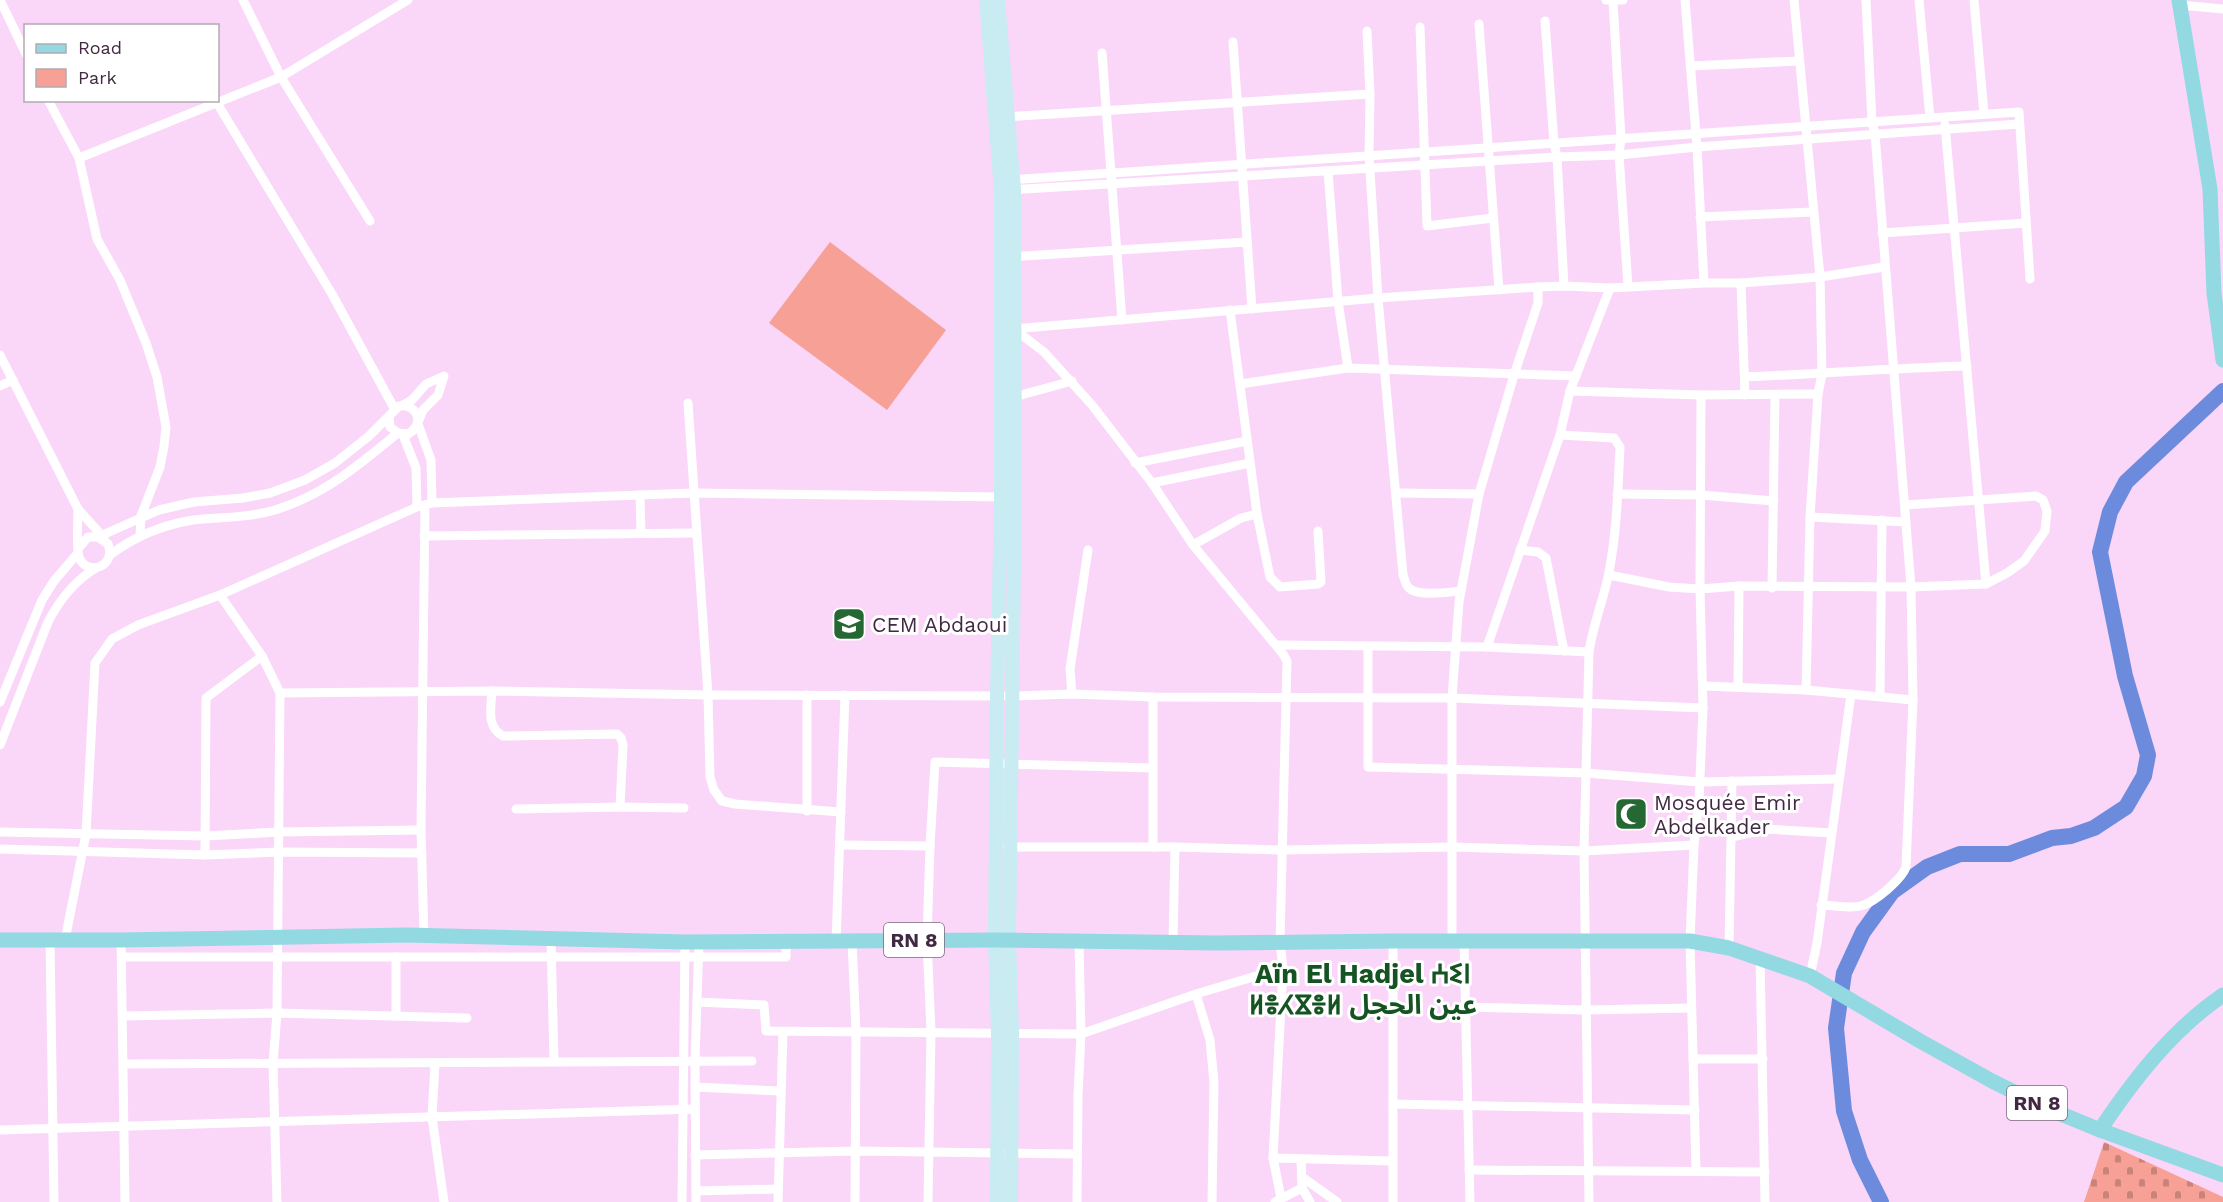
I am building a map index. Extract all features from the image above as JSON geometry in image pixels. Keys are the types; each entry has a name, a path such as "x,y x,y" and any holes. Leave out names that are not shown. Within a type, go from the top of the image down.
{"main road":[{"path":"986,0 1002,117"},
{"path":"997,1202 998,1034 1002,940 1010,847 1012,766 1007,397 1007,185 998,0"},
{"path":"2180,3 2210,189 2214,293 2222,358"},
{"path":"1008,497 997,696 996,847 1002,940 1012,1034 1011,1202"},
{"name":"RN 8","path":"0,940 406,935 786,942 927,940 1690,941 1729,948 1760,957 1816,979 1920,1041 2044,1107 2100,1130 2223,1174"},
{"path":"2100,1130 2162,1048 2186,1023 2223,995"}],"street":[{"path":"0,0 24,50"},
{"path":"243,0 281,77 370,221"},
{"path":"80,158 281,77 408,0"},
{"path":"1606,0 1623,0"},
{"path":"1685,0 1697,147 1704,283"},
{"path":"1794,0 1820,277 1822,374 1818,394 1810,517 1806,690"},
{"path":"1821,905 1866,906 1905,871 1913,700 1911,587 1875,134 1872,122 1866,0"},
{"path":"1919,0 1930,118"},
{"path":"1974,0 1984,114"},
{"path":"1613,1 1621,138 1619,155 1628,286"},
{"path":"2180,3 2223,9"},
{"path":"1545,21 1557,157 1564,286"},
{"path":"1479,24 1499,290"},
{"path":"1420,27 1427,226 1493,218"},
{"path":"1367,31 1370,94 1369,155 1378,298 1403,574 1406,585 1410,590 1418,593 1461,591"},
{"path":"1233,42 1252,309"},
{"path":"1102,52 1122,320"},
{"path":"1690,66 1799,62"},
{"path":"1002,117 1370,94"},
{"path":"49,102 80,158 97,239 120,280 158,377 166,427 164,446 160,467 141,516 140,536"},
{"path":"217,103 332,294 396,410"},
{"path":"1007,185 1112,178 1242,164 2019,112 2030,279"},
{"path":"1945,117 1986,584"},
{"path":"1112,178 1242,176 1619,155 1697,147 2019,124"},
{"path":"1328,171 1338,301 1348,368"},
{"path":"1700,217 1813,212"},
{"path":"1882,233 2026,224"},
{"path":"1008,257 1247,242"},
{"path":"1008,328 1538,287 1610,288 1741,283 1820,277 1884,267"},
{"path":"1741,283 1745,395"},
{"path":"1470,1202 1466,1007 1458,941 1452,847 1452,698 1459,602 1479,494 1538,303 1538,287"},
{"path":"1487,646 1560,435 1570,391 1610,288"},
{"path":"1230,310 1257,514 1270,577 1280,587 1320,582 1318,531"},
{"path":"1008,328 1044,352 1072,381 1152,483 1193,545 1287,661 1281,850 1280,942 1283,968 1273,1158 1278,1200 1302,1188"},
{"path":"0,355 78,509 110,549 110,555"},
{"path":"1745,377 1967,366"},
{"path":"1240,384 1348,368 1576,376"},
{"path":"0,702 42,600 88,537 101,537 141,516 194,502 270,494 305,480 335,463 369,436 396,410 412,400 426,384 444,376 438,395 423,410 412,432 400,434 345,477 312,496 274,510 243,517 194,520 153,530 125,544 110,555 105,564 76,582 56,607 48,622 0,745"},
{"path":"0,386 13,380"},
{"path":"1007,397 1072,381"},
{"path":"1570,391 1701,395 1818,394"},
{"path":"1696,1171 1690,941 1703,708 1700,589 1701,395"},
{"path":"1772,588 1775,395"},
{"path":"688,403 695,533 708,695 710,777 714,790 722,801 735,804 841,812"},
{"path":"423,936 421,830 424,536 425,505 431,460 416,411 408,405 396,410 390,427 400,434 416,468 425,505"},
{"path":"1560,435 1614,438 1620,447 1612,556 1589,652 1584,851 1589,1202"},
{"path":"1136,463 1247,441"},
{"path":"1152,483 1250,464"},
{"path":"54,1202 53,1127 58,940 86,834 95,663 112,639 138,625 220,595 425,505 693,493 1008,497"},
{"path":"1397,493 1479,494"},
{"path":"1617,494 1701,495 1774,501"},
{"path":"640,495 641,533"},
{"path":"1609,575 1670,587 1700,589 1739,586 1772,588 1911,587 1986,584 2024,561 2045,531 2048,511 2043,500 2036,496 1905,505"},
{"path":"78,509 79,550 82,562 86,566 96,568"},
{"path":"1193,545 1240,518 1257,514"},
{"path":"1810,517 1906,522"},
{"path":"1880,696 1882,520"},
{"path":"424,536 695,533"},
{"path":"1072,694 1070,669 1088,550"},
{"path":"1520,550 1543,554 1546,558 1564,651"},
{"path":"1738,687 1739,586"},
{"path":"220,595 262,657 280,693 277,1013 273,1064 277,1202"},
{"path":"1276,645 1487,646 1589,652"},
{"path":"1368,647 1368,768 1586,773 1700,782 1839,779"},
{"path":"206,855 206,698 262,657"},
{"path":"1703,686 1806,690 1913,700"},
{"path":"492,691 491,724 495,732 503,736 617,734 623,745 620,807"},
{"path":"280,693 492,691 708,695 1012,696 1072,694 1153,697 1369,697 1587,702 1703,708"},
{"path":"1816,979 1821,905 1851,694"},
{"path":"807,695 807,811"},
{"path":"836,942 845,695"},
{"path":"1153,697 1153,847"},
{"path":"928,1202 931,1032 927,940 935,762 1012,766 1153,768"},
{"path":"1729,948 1732,781"},
{"path":"516,809 684,808"},
{"path":"1732,837 1766,829 1831,833"},
{"path":"0,832 206,836 279,832 421,830"},
{"path":"840,845 930,846"},
{"path":"996,847 1175,847 1281,850 1452,847 1584,851 1694,845"},
{"path":"1173,942 1175,847"},
{"path":"0,849 206,855 279,852 422,853"},
{"path":"551,939 554,1062"},
{"path":"121,940 125,1202"},
{"path":"682,1202 685,958 692,941"},
{"path":"692,941 699,958 695,1061 696,1202"},
{"path":"852,941 856,1032 855,1202"},
{"path":"1077,1202 1081,1034 1079,941"},
{"path":"1393,941 1393,1202"},
{"path":"122,957 786,957 786,942"},
{"path":"396,957 396,1016"},
{"path":"1760,957 1765,1202"},
{"path":"697,1002 764,1005 766,1031 1081,1034 1196,994 1283,968"},
{"path":"1196,994 1210,1040 1214,1082 1212,1202"},
{"path":"1466,1007 1586,1010 1691,1008"},
{"path":"123,1016 277,1013 467,1018"},
{"path":"778,1202 783,1032"},
{"path":"1693,1059 1763,1059"},
{"path":"124,1064 752,1061"},
{"path":"435,1063 432,1117 444,1202"},
{"path":"695,1087 780,1091"},
{"path":"1393,1104 1695,1110"},
{"path":"0,1130 695,1109"},
{"path":"696,1155 856,1151 1077,1154"},
{"path":"1273,1158 1393,1161"},
{"path":"1301,1159 1302,1188 1310,1202"},
{"path":"1470,1170 1765,1172"},
{"path":"1302,1178 1337,1202"},
{"path":"696,1191 778,1189"}],"green space":[{"path":"830,242 946,330 887,410 769,323"},
{"path":"2104,1142 2223,1197 2223,1202 2084,1202"}],"waterway":[{"path":"1881,1202 1860,1160 1844,1111 1836,1028 1844,973 1863,932 1892,892 1927,867 1960,854 2009,854 2052,838 2071,836 2094,828 2126,807 2144,776 2148,755 2125,676 2100,552 2110,512 2126,482 2223,391"}],"place":[{"name":"CEM Abdaoui","path":"849,624"},
{"name":"Mosquée Emir Abdelkader","path":"1631,814"}],"district":[{"name":"Aïn El Hadjel ⵄⵉⵏ ⵍⴻⵃⴵⴻⵍ عين الحجل","path":"1363,990"}]}
